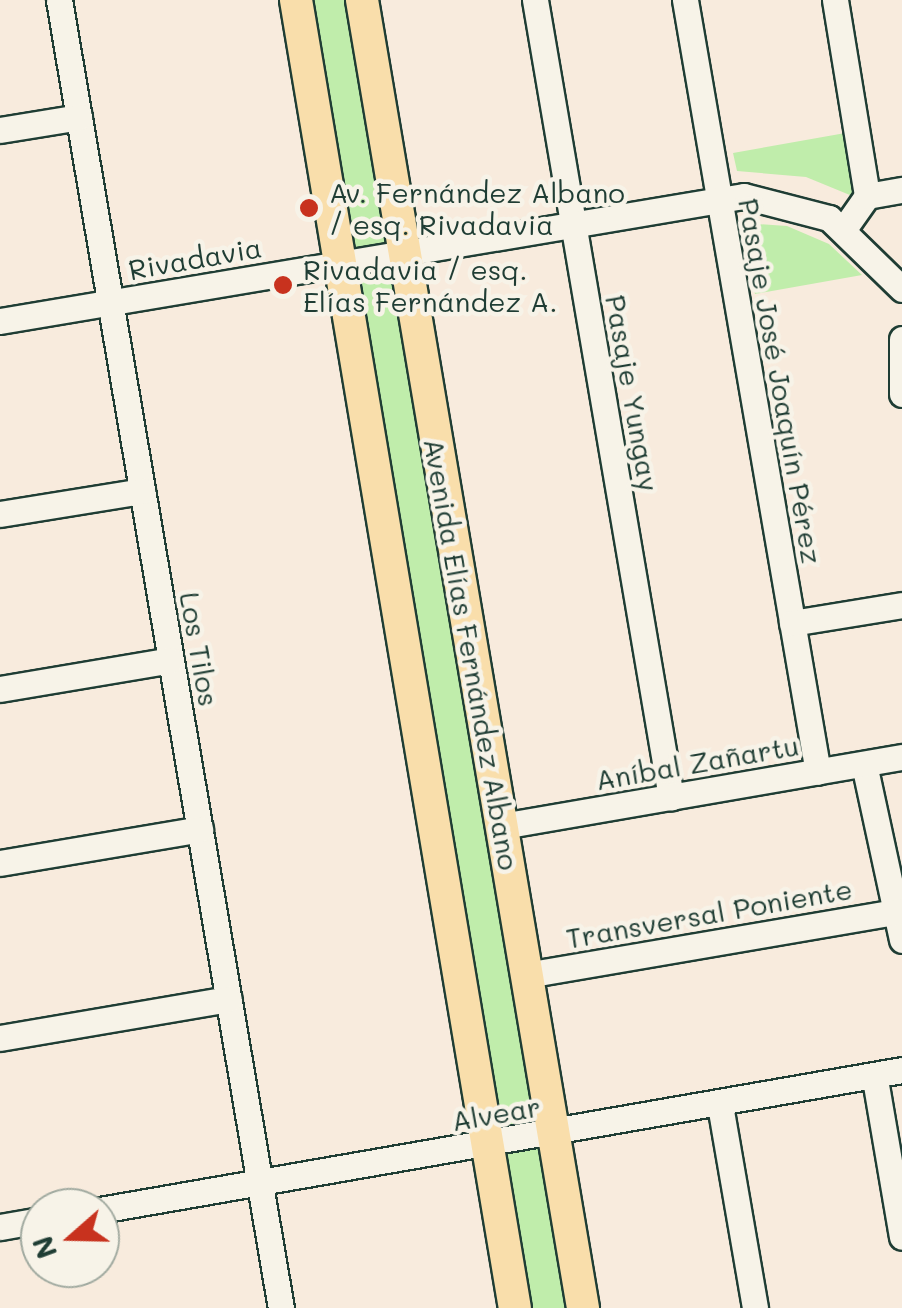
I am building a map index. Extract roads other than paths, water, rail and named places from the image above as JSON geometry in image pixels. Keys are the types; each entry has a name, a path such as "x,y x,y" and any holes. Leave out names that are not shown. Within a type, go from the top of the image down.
{"main road":[{"path":"296,0 515,1308"},
{"name":"Avenida Elías Fernández Albano","path":"362,0 582,1308"}],"street":[{"name":"Los Tilos","path":"60,0 281,1308"},
{"name":"Pasaje Yungay","path":"535,0 671,797"},
{"name":"Pasaje José Joaquín Pérez","path":"685,0 818,772"},
{"path":"835,0 867,196"},
{"path":"0,130 79,117"},
{"path":"844,228 867,196 902,190"},
{"name":"Rivadavia","path":"0,322 719,198 794,204 844,228 902,289"},
{"path":"902,339 902,394"},
{"path":"0,514 142,491"},
{"path":"792,623 902,605"},
{"path":"0,688 171,660"},
{"name":"Aníbal Zañartu","path":"502,826 902,757"},
{"path":"864,764 900,912 902,940"},
{"path":"0,863 200,829"},
{"name":"Transversal Poniente","path":"526,975 900,912"},
{"path":"0,1038 229,999"},
{"name":"Alvear","path":"120,1207 875,1079 902,1070"},
{"path":"875,1079 902,1237"},
{"path":"720,1105 755,1308"}],"place":[{"name":"Av. Fernández Albano / esq. Rivadavia","path":"309,208"},
{"name":"Rivadavia / esq. Elías Fernández A.","path":"283,285"}]}
